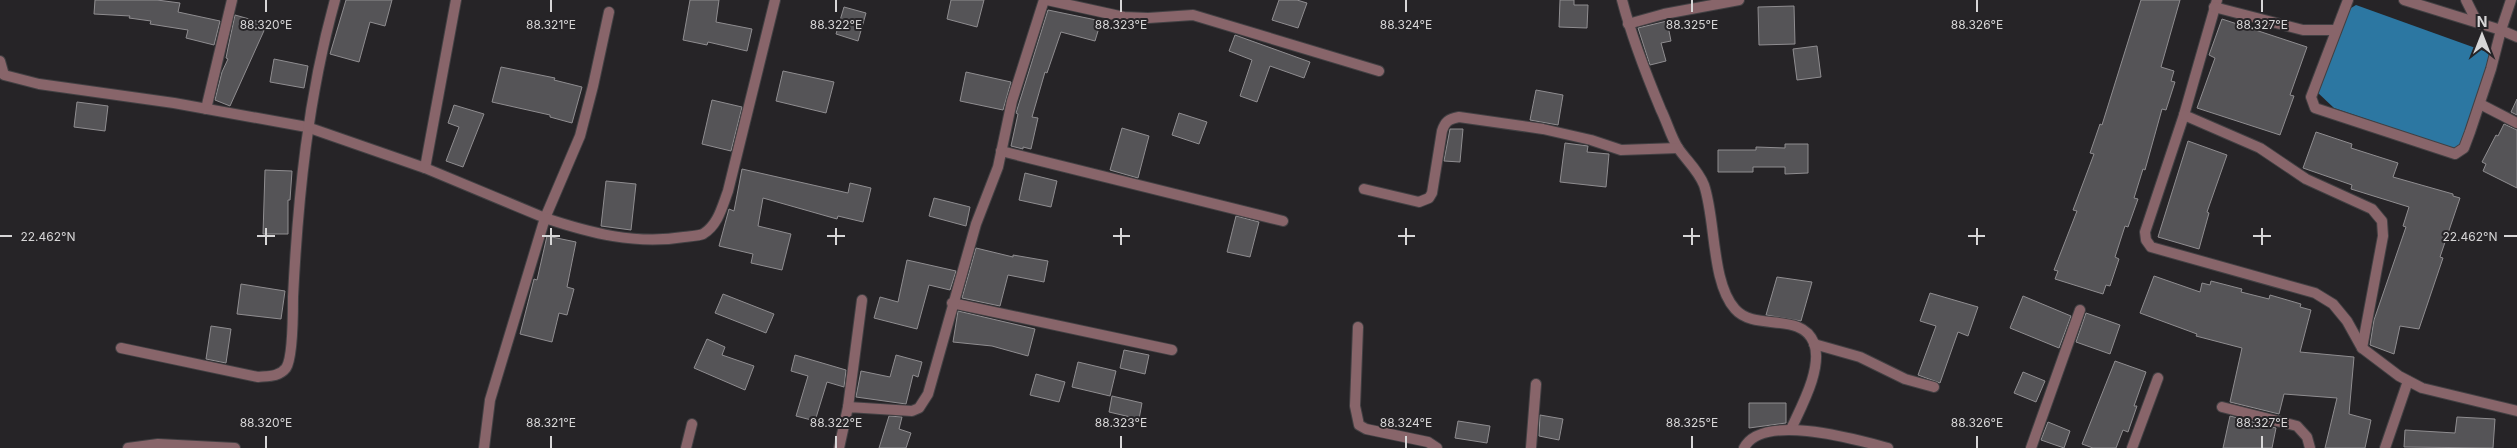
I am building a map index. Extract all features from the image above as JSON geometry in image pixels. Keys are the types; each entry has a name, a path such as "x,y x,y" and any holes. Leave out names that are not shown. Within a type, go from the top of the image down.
{"street":[{"path":"206,109 232,0"},
{"path":"121,348 258,377 278,375 286,368 291,341 298,216 307,127 320,57 335,0"},
{"path":"425,168 456,0"},
{"path":"0,61 4,75 39,84 206,109 307,127 425,168 545,218 590,233 633,239 669,240 702,234 716,222 728,191 775,0"},
{"path":"848,407 912,411 919,408 928,394 952,303 976,224 998,168 1014,92 1045,0 1124,16 1148,18 1194,15 1379,70"},
{"path":"1622,0 1639,57 1678,148 1694,166 1704,185 1725,292 1735,310 1747,318 1791,325 1806,331 1814,344 1815,367 1811,385 1791,430"},
{"path":"1628,24 1664,14 1739,0"},
{"path":"2348,0 2311,97 2312,103 2320,111 2455,154 2464,148 2480,104 2511,0"},
{"path":"2404,0 2477,22 2517,37"},
{"path":"2466,0 2477,22"},
{"path":"2336,30 2303,30 2216,4 2184,115 2145,232 2146,240 2151,247 2315,293 2333,304 2347,320 2362,348 2408,381 2422,388 2517,411"},
{"path":"484,448 490,400 545,218 580,136 609,12"},
{"path":"2480,104 2517,123"},
{"path":"2184,115 2260,148 2306,178 2372,209 2382,221 2383,236 2362,348"},
{"path":"1364,189 1419,202 1429,198 1432,193 1442,131 1445,123 1451,118 1543,129 1591,140 1621,150 1678,148"},
{"path":"1001,151 1283,221"},
{"path":"839,448 848,407 862,300"},
{"path":"952,303 1172,350"},
{"path":"2031,448 2080,310"},
{"path":"1358,327 1355,406 1359,424 1366,429 1428,442 1437,448"},
{"path":"1814,344 1860,357 1905,379 1934,387"},
{"path":"2132,448 2158,378"},
{"path":"2386,448 2408,381"},
{"path":"1531,448 1536,384"},
{"path":"2222,407 2297,426 2307,437 2310,448"},
{"path":"686,448 692,424"},
{"path":"1744,448 1759,434 1791,430 1884,448"},
{"path":"128,448 158,444 235,448"}],"water":[{"path":"2356,5 2495,55 2461,151 2334,108 2316,91 2341,14"}],"building":[{"path":"95,0 157,0 180,3 178,12 220,21 214,45 186,38 188,30 150,24 151,21 129,18 130,16 94,14"},
{"path":"346,0 392,0 385,26 370,22 359,62 330,54"},
{"path":"690,0 719,0 716,22 752,29 747,51 708,42 707,45 683,40"},
{"path":"951,0 984,0 977,27 947,19"},
{"path":"1279,0 1297,0 1307,3 1298,28 1272,20"},
{"path":"1560,0 1574,0 1574,5 1588,5 1587,28 1559,27"},
{"path":"2141,0 2180,0 2161,67 2174,71 2171,81 2175,82 2166,110 2162,109 2145,170 2143,169 2134,198 2138,199 2128,227 2125,226 2115,257 2119,259 2110,286 2106,285 2103,294 2055,279 2058,271 2054,270 2077,211 2073,210 2094,154 2090,153 2100,124 2102,125"},
{"path":"1794,6 1795,44 1759,45 1758,7"},
{"path":"844,7 866,13 858,41 836,34"},
{"path":"1048,10 1101,21 1095,41 1061,32 1047,73 1045,72 1032,117 1038,118 1031,149 1023,147 1023,149 1011,146 1018,114 1016,113"},
{"path":"235,15 267,24 230,106 215,100 222,72 228,59 226,58"},
{"path":"2222,19 2307,47 2290,95 2294,96 2280,135 2197,108 2215,58 2209,55"},
{"path":"1667,21 1671,41 1661,43 1666,61 1650,65 1638,28"},
{"path":"1235,35 1310,62 1304,78 1270,66 1257,102 1240,96 1252,60 1229,51"},
{"path":"1817,46 1821,77 1797,80 1793,49"},
{"path":"274,59 308,66 304,88 270,82"},
{"path":"501,67 555,78 554,80 582,87 572,123 550,117 550,115 492,102"},
{"path":"783,71 834,82 826,113 776,101"},
{"path":"966,72 1011,82 1003,110 960,101"},
{"path":"1536,90 1563,95 1558,125 1530,120"},
{"path":"2517,99 2517,115 2511,112"},
{"path":"712,100 742,107 731,151 702,144"},
{"path":"77,102 108,106 105,131 74,127"},
{"path":"454,105 484,114 463,167 446,161 459,127 448,123"},
{"path":"1179,113 1207,122 1199,144 1172,135"},
{"path":"2504,124 2517,130 2517,188 2483,171 2486,164 2482,162"},
{"path":"1122,128 1149,136 1138,178 1110,170"},
{"path":"1450,129 1463,129 1460,162 1444,161"},
{"path":"2316,132 2352,144 2351,148 2398,163 2393,177 2453,194 2453,196 2460,198 2440,257 2443,258 2419,329 2400,326 2394,354 2370,345 2374,320 2406,227 2403,226 2409,207 2351,189 2352,185 2303,168"},
{"path":"2188,141 2227,155 2207,212 2209,213 2199,249 2158,237"},
{"path":"1565,143 1588,146 1587,152 1609,154 1606,187 1560,182"},
{"path":"1785,144 1808,144 1808,173 1785,174 1785,167 1753,167 1753,172 1718,172 1718,150 1756,150 1756,147 1785,148"},
{"path":"742,169 848,193 850,183 871,188 863,222 838,216 837,219 763,198 758,226 791,234 782,270 751,263 753,254 719,246 729,209 734,211"},
{"path":"265,170 292,171 290,200 288,200 288,234 263,234"},
{"path":"1025,173 1057,181 1051,207 1019,200"},
{"path":"606,181 636,184 631,230 601,226"},
{"path":"934,198 970,207 966,226 929,216"},
{"path":"1236,216 1259,222 1250,257 1227,252"},
{"path":"547,236 576,242 567,287 574,289 567,315 559,313 552,342 520,334 534,279 537,280"},
{"path":"976,248 1013,257 1013,255 1048,261 1044,282 1008,275 1000,306 962,298"},
{"path":"907,260 956,271 950,290 929,285 917,329 874,318 880,297 898,302"},
{"path":"2154,276 2200,292 2202,283 2210,285 2211,281 2242,289 2241,292 2269,299 2270,295 2301,304 2300,307 2311,310 2300,352 2354,357 2349,414 2371,420 2365,448 2325,448 2337,398 2284,394 2279,414 2230,402 2242,348 2196,336 2197,334 2140,313"},
{"path":"1777,277 1812,282 1801,321 1766,315"},
{"path":"241,284 285,291 281,319 237,314"},
{"path":"1930,293 1978,307 1968,336 1958,332 1940,383 1918,375 1936,326 1920,321"},
{"path":"723,294 774,314 766,333 715,313"},
{"path":"2023,296 2071,316 2059,348 2010,328"},
{"path":"958,311 1035,329 1028,356 992,346 953,342"},
{"path":"2086,313 2120,325 2110,354 2076,342"},
{"path":"211,326 231,329 226,363 206,359"},
{"path":"707,339 725,347 722,355 754,366 745,390 694,368"},
{"path":"1124,350 1149,355 1145,374 1120,368"},
{"path":"795,355 846,370 844,387 827,382 815,421 796,416 808,376 791,371"},
{"path":"896,355 922,362 918,377 913,375 906,404 856,397 861,371 890,377"},
{"path":"2115,361 2146,372 2134,406 2137,406 2128,432 2123,430 2116,448 2093,448 2082,444"},
{"path":"1078,362 1116,371 1110,396 1072,387"},
{"path":"2023,372 2045,381 2036,402 2014,393"},
{"path":"1036,374 1065,382 1059,402 1030,395"},
{"path":"1112,396 1142,403 1139,419 1109,412"},
{"path":"1749,403 1786,403 1786,423 1749,428"},
{"path":"1540,415 1563,419 1559,440 1539,436"},
{"path":"889,416 902,417 899,429 911,433 906,448 879,448"},
{"path":"2230,416 2276,428 2272,448 2223,448"},
{"path":"2457,417 2495,419 2493,448 2404,447 2405,430 2455,433"},
{"path":"1458,421 1490,426 1487,443 1455,438"},
{"path":"2048,422 2070,431 2064,448 2041,440"}]}
